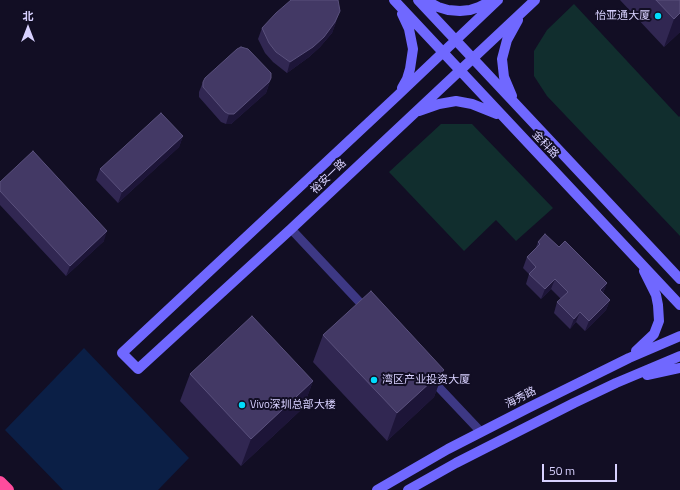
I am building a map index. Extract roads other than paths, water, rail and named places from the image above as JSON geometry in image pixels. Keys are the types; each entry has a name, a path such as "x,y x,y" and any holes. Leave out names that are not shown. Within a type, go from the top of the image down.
{"highway":[{"path":"0,482 8,490"}],"main road":[{"name":"金科路","path":"394,0 680,305"},
{"path":"394,0 409,29 413,49 407,78 398,96"},
{"name":"金科路","path":"418,0 680,279"},
{"path":"425,0 438,7 460,11 479,7 493,0"},
{"name":"裕安一路","path":"498,0 398,96 122,353 138,369 291,229 535,0"},
{"path":"516,105 504,77 502,59 507,40 525,9"},
{"path":"413,113 439,104 456,101 472,104 502,116"},
{"path":"629,358 649,340 659,321 656,295 637,259"},
{"path":"670,269 680,274"},
{"name":"海秀路","path":"377,490 481,432 629,358 680,336"},
{"path":"408,490 462,459 616,383 680,356"},
{"path":"616,383 680,368"}],"street":[{"path":"291,229 371,314"},
{"path":"425,372 481,432"}],"water":[{"path":"84,348 189,458 158,490 63,490 5,430"}],"place":[{"name":"怡亚通大厦","path":"658,16"},
{"name":"湾区产业投资大厦","path":"374,380"},
{"name":"Vivo深圳总部大楼","path":"242,405"}]}
